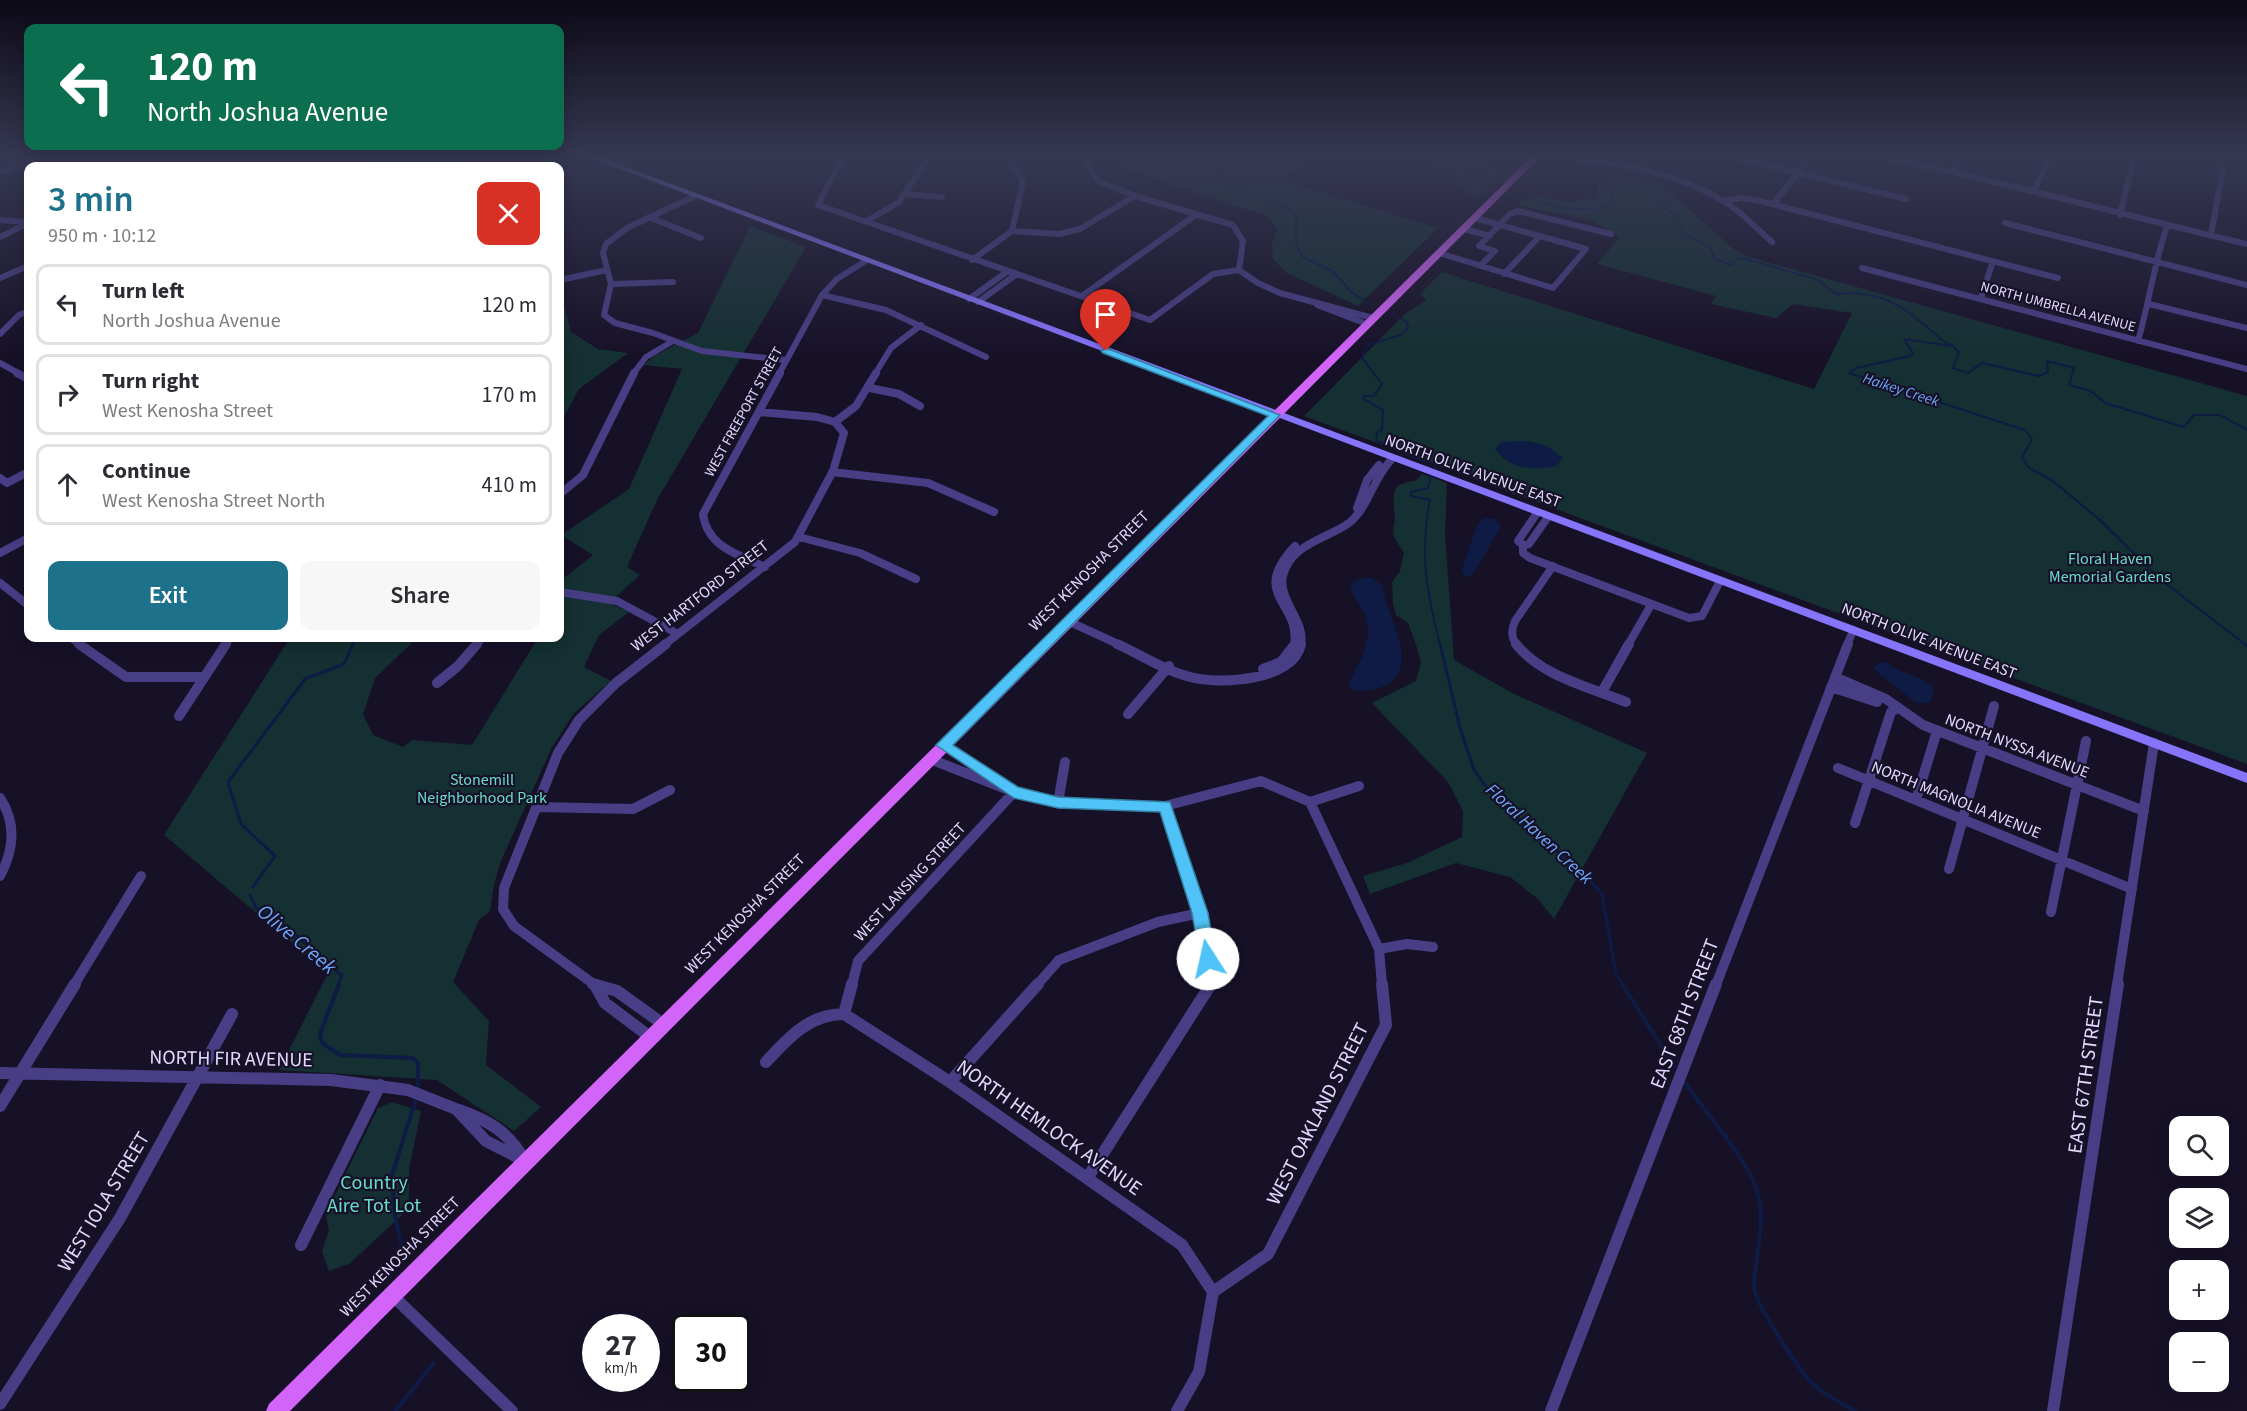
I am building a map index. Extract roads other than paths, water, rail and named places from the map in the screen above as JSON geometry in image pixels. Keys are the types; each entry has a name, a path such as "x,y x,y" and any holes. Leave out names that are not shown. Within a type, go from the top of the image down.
{"main road":[{"path":"1436,256 1469,224"},
{"name":"WEST KENOSHA STREET","path":"276,1411 1436,256"}],"street":[{"path":"638,224 609,241 603,253 611,285 604,309 609,320 711,353 786,360"},
{"path":"666,224 701,238"},
{"name":"NORTH OLIVE AVENUE EAST","path":"771,224 1389,458 2247,778"},
{"path":"875,224 972,260 1150,320 1213,274 1239,270"},
{"path":"1012,231 1014,224"},
{"path":"972,260 1012,231 1059,234 1080,229 1089,224"},
{"path":"1082,296 1183,224"},
{"path":"1229,224 1233,225 1243,241 1239,270"},
{"path":"1436,256 1480,266 1553,288 1586,249 1495,224"},
{"path":"1573,224 1611,234"},
{"path":"1750,224 1772,242"},
{"path":"1849,224 2058,278"},
{"path":"2008,224 2247,285"},
{"path":"2158,224 2247,244"},
{"path":"2211,235 2213,224"},
{"path":"0,237 24,225"},
{"path":"1480,266 1495,251 1479,246 1499,225"},
{"path":"2138,342 2149,304 2155,261 2167,226"},
{"path":"1464,229 1490,236"},
{"path":"1504,274 1540,236"},
{"name":"WEST FREEPORT STREET","path":"765,567 716,542 706,531 703,520 705,508 822,294 837,279 867,260"},
{"path":"1981,298 1992,261"},
{"name":"NORTH UMBRELLA AVENUE","path":"1862,267 2138,342 2247,369"},
{"path":"0,278 24,268"},
{"path":"564,279 607,270"},
{"path":"1239,270 1251,281 1313,303 1322,309 1370,321"},
{"path":"973,300 1008,271"},
{"path":"973,300 1017,274"},
{"path":"611,285 673,282"},
{"path":"822,294 856,300 921,325 986,357"},
{"path":"2149,304 2247,328"},
{"path":"0,334 24,313"},
{"path":"759,412 817,417 835,422 855,408 870,388 888,351 921,325"},
{"path":"564,491 583,475 634,372 646,357 673,341"},
{"path":"0,363 24,377"},
{"path":"870,388 899,394 920,406"},
{"name":"WEST HARTFORD STREET","path":"595,985 521,932 508,920 503,909 504,888 508,873 558,753 579,720 604,693 800,537 845,440 844,433 835,422"},
{"path":"1070,619 1169,666 1191,672 1218,676 1270,667 1292,656 1301,649 1302,635 1283,587 1286,566 1305,546 1340,530 1359,515 1370,498 1378,475 1389,458"},
{"path":"831,472 928,483 994,512"},
{"path":"4,480 24,473"},
{"path":"1543,515 1524,531 1518,541 1523,546 1526,555 1685,618 1696,619 1701,616 1720,581"},
{"path":"1523,546 1530,544 1536,536 1543,515"},
{"path":"1524,531 1536,536"},
{"path":"800,537 860,553 916,579"},
{"path":"0,553 24,540"},
{"path":"1552,566 1512,627 1514,643 1529,661 1626,702"},
{"path":"0,583 24,602"},
{"path":"564,593 617,601 678,634"},
{"path":"1602,692 1651,604"},
{"name":"EAST 68TH STREET","path":"1551,1411 1853,631"},
{"path":"77,642 126,677 204,677"},
{"path":"179,716 227,642"},
{"path":"437,683 458,666 479,642"},
{"path":"1128,714 1169,666"},
{"name":"NORTH NYSSA AVENUE","path":"1833,682 1897,708 1936,731 2144,811"},
{"path":"1950,869 1994,706"},
{"path":"1854,823 1891,712 1897,708"},
{"path":"1916,800 1936,731"},
{"path":"2051,912 2086,741"},
{"name":"EAST 67TH STREET","path":"2054,1411 2154,744"},
{"path":"943,745 1014,792"},
{"path":"930,759 1014,792 1058,802 1165,806 1261,781 1310,802 1359,786"},
{"path":"1058,802 1065,762"},
{"name":"NORTH MAGNOLIA AVENUE","path":"1838,768 2132,889"},
{"path":"537,807 633,809 670,790"},
{"name":"WEST LANSING STREET","path":"844,1014 858,961 1014,792"},
{"path":"0,798 11,816 12,846 0,876"},
{"name":"WEST OAKLAND STREET","path":"1213,1292 1268,1254 1386,1025 1379,949 1310,802"},
{"path":"1088,1177 1212,982 1200,913 1165,806"},
{"path":"0,1106 141,876"},
{"path":"950,1082 1059,960 1158,922 1200,913"},
{"path":"1379,949 1407,944 1433,947"},
{"path":"595,985 617,991 663,1024"},
{"path":"595,985 604,1003 650,1037"},
{"path":"766,1062 797,1030 828,1012 844,1014"},
{"name":"WEST IOLA STREET","path":"0,1404 102,1248 232,1014"},
{"name":"NORTH HEMLOCK AVENUE","path":"844,1014 950,1082 1182,1245 1213,1292"},
{"name":"NORTH FIR AVENUE","path":"0,1073 331,1080 380,1084 408,1090 489,1120 514,1140 525,1161"},
{"path":"301,1245 380,1084"},
{"name":"NORTH FIR AVENUE","path":"456,1109 476,1134 500,1153 525,1161"},
{"path":"1177,1411 1200,1372 1213,1292"},
{"path":"392,1295 512,1411"}],"water":[{"path":"1528,441 1547,446 1563,458 1556,466 1522,467 1507,461 1495,449 1501,442"},
{"path":"1484,518 1495,519 1501,527 1473,574 1467,577 1461,572 1477,525"},
{"path":"1370,577 1382,585 1402,653 1401,664 1398,674 1391,682 1379,688 1358,691 1351,689 1349,683 1364,653 1369,631 1365,615 1350,589 1353,581"},
{"path":"1886,662 1898,670 1929,683 1934,688 1930,702 1917,703 1873,669 1879,663"}],"waterway":[{"name":"Floral Haven Creek","path":"1296,224 1296,244 1303,257 1334,272 1351,292 1371,305"},
{"name":"Haikey Creek","path":"1681,224 1685,234 1710,248 1715,259 1731,265 1740,258 1747,259 1818,280 1836,294 1855,293 1886,300 1911,314 1950,346 1904,339 1913,353 1910,356 1856,368 1849,373 2025,430 2032,439 2022,457 2029,468 2053,481 2101,521 2160,579 2246,645"},
{"name":"Floral Haven Creek","path":"1393,314 1407,322 1408,328 1401,335 1368,345 1362,358 1382,384 1374,396 1364,396 1364,399 1383,410 1382,429 1377,433 1376,441 1419,460 1435,464 1436,471"},
{"path":"1951,344 1959,352 1953,368 1968,373 1982,363 2039,376 2048,372 2047,361 2074,368 2069,385 2091,391 2105,403 2184,427 2194,415 2220,415 2247,430"},
{"name":"Floral Haven Creek","path":"1431,476 1428,488 1411,492 1411,496 1430,500 1425,538 1426,573 1440,645"},
{"name":"Olive Creek","path":"253,887 275,856 241,824 228,782 305,679 344,664 353,644"},
{"name":"Floral Haven Creek","path":"1440,644 1460,728 1474,770 1489,791 1541,840 1575,863 1602,894 1616,974 1623,985"},
{"name":"Olive Creek","path":"250,895 256,908 292,932 306,944 312,954 342,975 338,985"},
{"name":"Olive Creek","path":"339,984 320,1034 322,1043 340,1055 413,1058 418,1063 418,1090"},
{"name":"Floral Haven Creek","path":"1622,984 1674,1066"},
{"name":"Floral Haven Creek","path":"1685,1083 1737,1152 1758,1194 1761,1228 1754,1286 1762,1307 1790,1354 1809,1380 1816,1387 1855,1411"},
{"name":"Olive Creek","path":"403,1253 394,1210 392,1175 417,1096"},
{"name":"Olive Creek","path":"395,1411 434,1363"}],"park label":[{"name":"Floral Haven Memorial Gardens","path":"2110,568"},
{"name":"Stonemill Neighborhood Park","path":"482,789"},
{"name":"Country Aire Tot Lot","path":"374,1194"}]}
